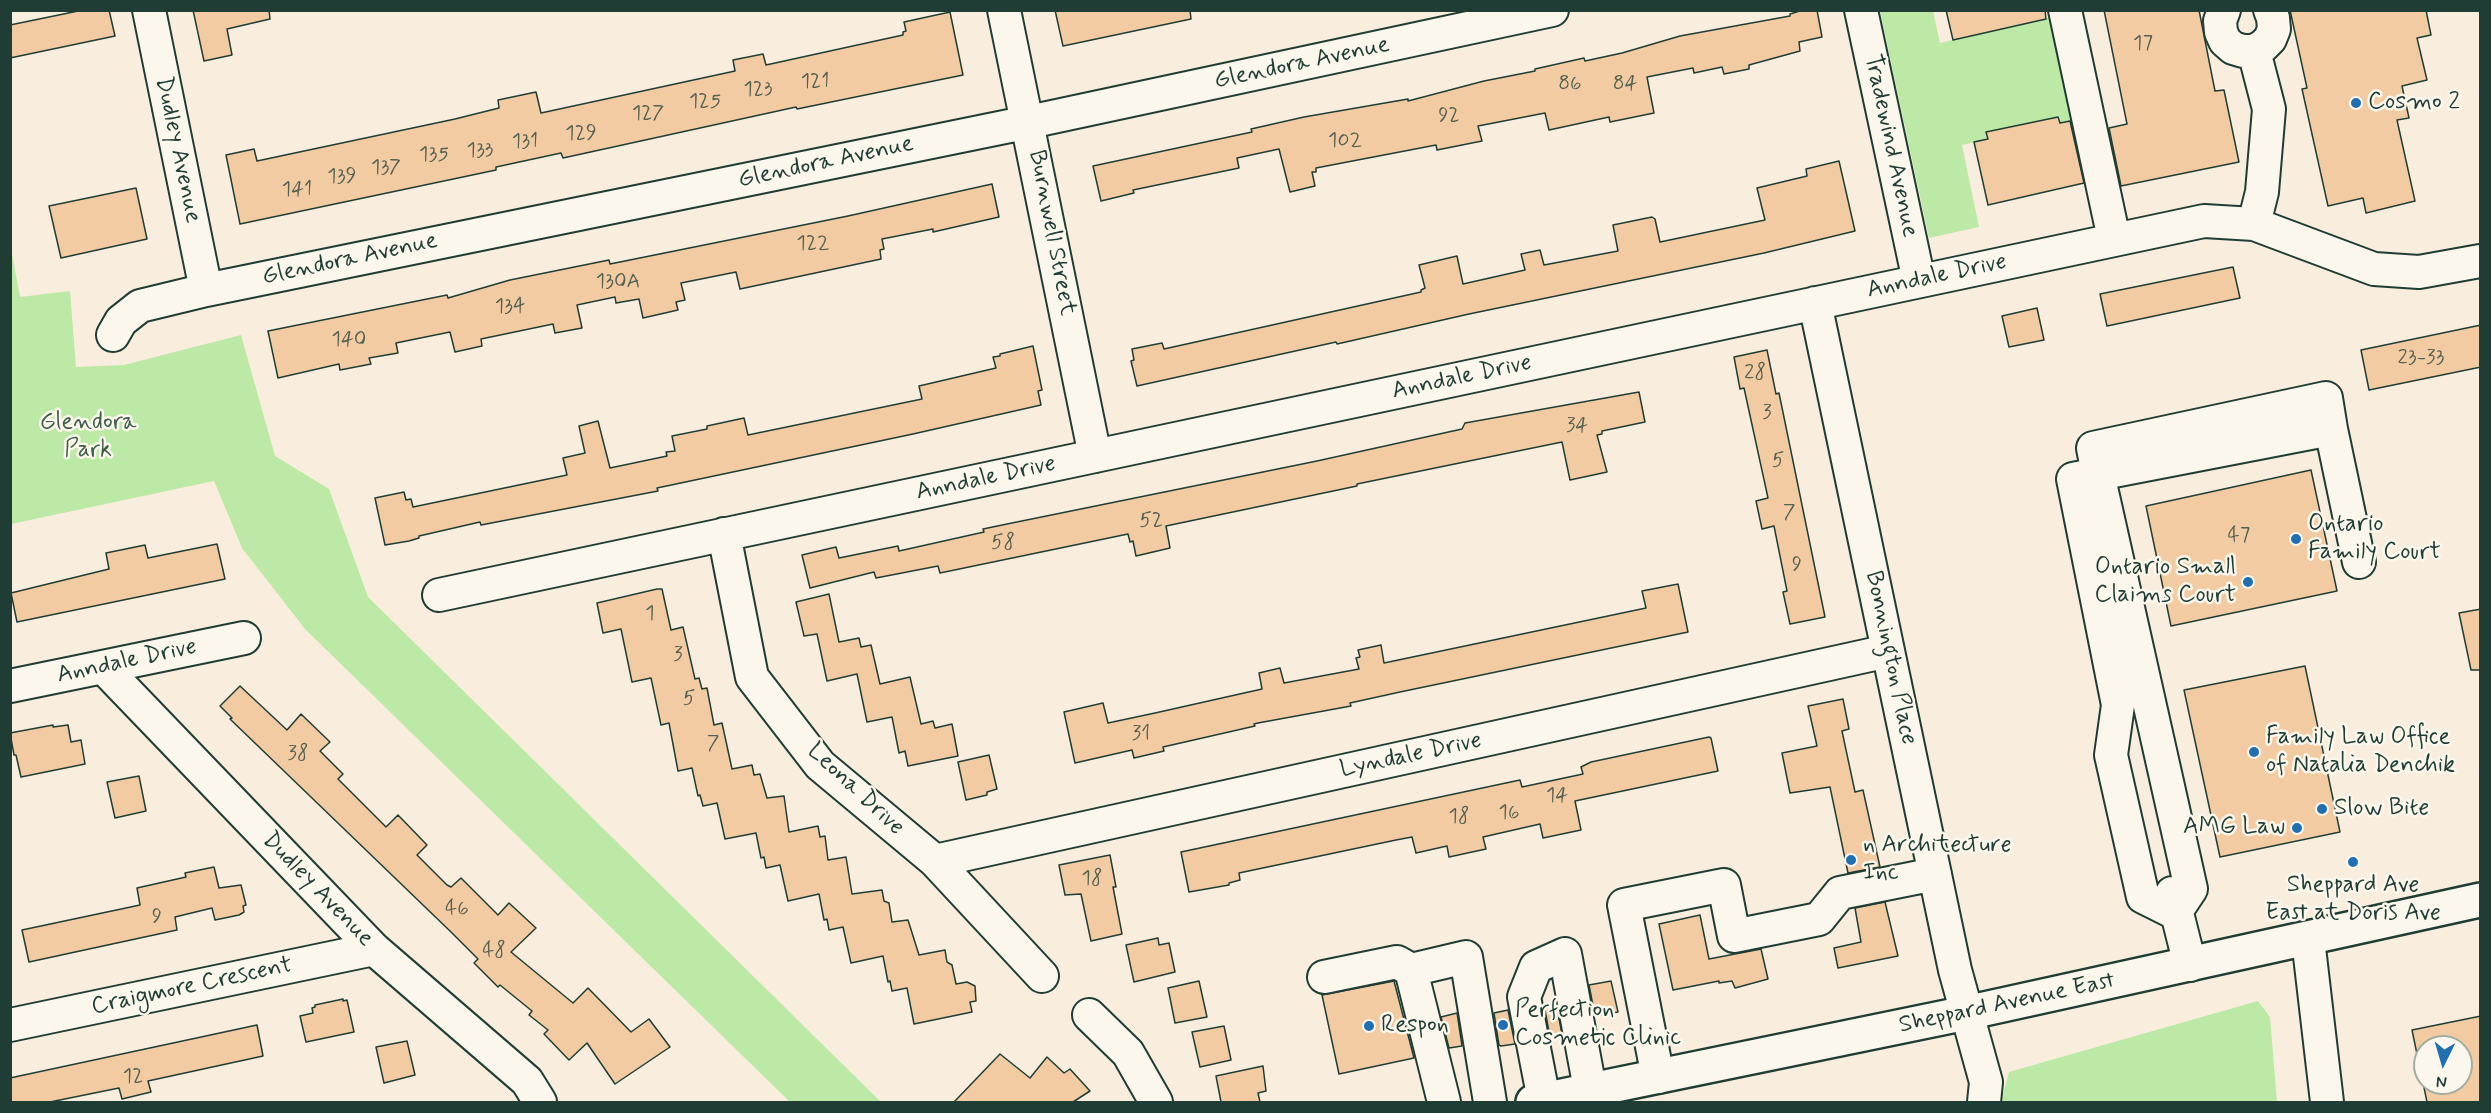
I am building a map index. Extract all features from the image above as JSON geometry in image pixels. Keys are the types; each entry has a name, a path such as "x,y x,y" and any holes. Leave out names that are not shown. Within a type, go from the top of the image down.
{"main road":[{"name":"Sheppard Avenue East","path":"1538,1101 1966,1013 2481,900"}],"street":[{"name":"Dudley Avenue","path":"149,10 206,290"},
{"name":"Burnwell Street","path":"1004,10 1029,122 1095,456"},
{"name":"Glendora Avenue","path":"113,334 121,321 140,306 206,290 1029,122 1552,10"},
{"name":"Tradewind Avenue","path":"1862,10 1919,281"},
{"path":"2065,10 2114,239"},
{"path":"2224,10 2220,21 2225,41 2233,48 2243,51 2254,51 2270,39 2274,29 2270,10"},
{"path":"2254,51 2269,109 2262,192 2254,224"},
{"name":"Anndale Drive","path":"439,594 2204,221 2254,224 2352,263 2374,269 2420,272 2481,261"},
{"name":"Bonnington Place","path":"1815,303 1935,874 1966,1013 1986,1082 1984,1102"},
{"path":"2175,913 2143,897 2111,755 2118,705 2073,479 2331,429 2359,562"},
{"path":"2098,474 2191,889 2175,913"},
{"name":"Leona Drive","path":"724,534 752,677 820,765 935,861 1042,976"},
{"name":"Anndale Drive","path":"10,686 244,638"},
{"name":"Lyndale Drive","path":"935,861 1888,651"},
{"name":"Dudley Avenue","path":"103,667 374,949 527,1081 540,1102"},
{"path":"2118,705 2148,698"},
{"path":"2150,779 2175,913 2190,965"},
{"path":"1659,1077 1624,905 1724,885 1734,936 1819,919 1840,894 1935,874"},
{"path":"2308,939 2327,1102"},
{"name":"Craigmore Crescent","path":"10,1025 374,949"},
{"path":"1538,1101 1524,997 1536,967 1565,954 1590,1089"},
{"path":"1324,977 1397,962 1411,969 1466,957 1490,1102"},
{"path":"1411,969 1444,1102"},
{"path":"1474,1003 1524,997"},
{"path":"1089,1015 1128,1053 1156,1102"}],"green space":[{"path":"1880,11 1933,11 1940,43 2056,16 2080,119 2060,123 2058,117 1986,132 1987,139 1962,145 1979,227 1929,238"},
{"name":"Glendora Park","path":"11,248 20,297 70,291 76,367 124,365 241,335 275,456 329,489 368,597 881,1102 790,1102 305,629 242,548 214,481 11,524"},
{"path":"2258,1001 2270,1017 2277,1102 2001,1102 2009,1072"}],"building":[{"path":"83,10 109,10 115,36 10,58 10,25"},
{"path":"193,10 269,10 270,19 227,29 232,55 204,61"},
{"path":"1055,10 1190,10 1191,19 1063,46"},
{"path":"1803,10 1817,10 1822,37 1799,42 1800,51 1749,65 1749,69 1724,74 1722,67 1694,73 1693,68 1647,77 1654,113 1610,122 1609,117 1549,130 1545,113 1478,126 1482,141 1437,150 1436,145 1316,168 1316,172 1312,172 1315,186 1290,192 1279,149 1237,158 1239,168 1133,190 1134,193 1101,201 1093,166 1252,132 1251,129 1304,117 1408,99 1408,101 1584,58 1585,61 1622,53 1680,36 1790,16 1790,14"},
{"path":"1946,10 2045,10 2046,19 1953,40"},
{"path":"2104,10 2199,10 2215,91 2224,90 2239,162 2121,186 2109,128 2127,124"},
{"name":"Cosmo 2","path":"2290,10 2426,10 2431,35 2417,38 2427,80 2402,86 2409,118 2397,120 2415,201 2366,213 2363,198 2328,206 2302,89 2307,88"},
{"path":"950,12 963,75 797,109 796,107 563,158 561,153 496,167 496,170 240,224 226,155 254,149 257,161 455,119 499,108 498,100 536,92 541,113 735,71 733,60 763,54 766,65 903,35 906,31 904,22"},
{"path":"2058,117 2060,123 2070,121 2084,183 1988,205 1974,142 1988,139 1986,132"},
{"path":"1839,161 1855,231 1764,253 1137,386 1131,361 1134,360 1132,349 1162,343 1164,349 1421,292 1425,288 1419,265 1457,256 1463,284 1525,270 1521,254 1540,250 1544,265 1618,251 1613,225 1652,217 1655,219 1660,242 1765,220 1757,188 1807,176 1806,169"},
{"path":"992,184 999,217 933,232 933,229 882,239 884,249 880,250 881,259 740,289 736,272 681,283 685,300 676,302 678,310 643,318 639,299 616,303 615,297 577,305 582,328 555,333 553,324 481,339 482,346 455,352 450,332 396,343 398,353 369,358 371,364 340,370 339,364 278,378 268,331 447,295 448,298 510,280 609,260 610,264 848,216"},
{"path":"136,188 147,239 61,258 49,206"},
{"path":"2233,267 2240,298 2107,326 2100,294"},
{"path":"2037,308 2044,340 2009,347 2002,316"},
{"path":"2481,325 2481,367 2369,390 2361,350"},
{"path":"1033,346 1042,390 1038,391 1041,405 657,488 658,491 481,525 480,522 385,545 375,498 404,492 406,500 411,499 413,507 567,475 563,458 585,453 579,426 598,421 610,468 667,456 666,452 675,451 672,436 707,429 707,426 744,418 748,435 922,399 919,386 996,368 993,357"},
{"path":"1767,350 1776,394 1779,393 1825,617 1790,624 1783,592 1787,591 1774,526 1762,529 1756,501 1768,498 1744,388 1740,389 1734,357"},
{"path":"1639,392 1645,422 1602,431 1602,434 1597,435 1607,472 1570,480 1562,442 1166,526 1170,548 1136,556 1133,541 1130,542 1128,534 940,573 938,566 876,578 874,572 810,588 802,555 836,547 839,558 898,546 899,551 984,532 983,529 1462,429 1465,423"},
{"path":"2311,470 2337,591 2171,626 2146,506"},
{"path":"217,544 225,579 17,622 11,593 109,569 106,553 145,545 148,558"},
{"path":"1678,584 1688,632 1400,692 1350,703 1351,706 1258,723 1254,724 1255,726 1163,747 1164,751 1134,758 1132,750 1075,763 1064,712 1103,703 1108,723 1262,689 1259,673 1280,668 1284,683 1359,669 1356,658 1360,657 1358,650 1381,645 1384,663 1646,608 1642,591"},
{"path":"662,589 671,630 683,627 695,679 699,678 702,689 707,688 714,725 722,723 732,769 752,765 754,775 760,774 767,798 784,796 789,832 818,826 820,837 825,836 828,860 846,857 852,894 882,890 884,901 889,903 892,922 908,920 919,955 945,950 947,962 952,965 956,984 967,982 975,986 976,1001 970,1002 972,1012 914,1024 907,988 892,991 883,956 851,963 843,927 829,930 827,919 824,920 819,894 788,901 780,865 766,868 764,857 761,858 756,833 725,839 717,803 703,806 700,795 698,796 692,768 678,771 669,723 661,725 651,678 632,682 621,629 603,633 597,603"},
{"path":"829,594 839,642 859,638 861,647 871,645 880,684 910,677 921,724 933,721 935,728 952,724 958,756 908,766 905,751 899,753 892,717 867,722 857,674 827,681 817,634 804,636 796,602"},
{"path":"2481,609 2481,670 2471,670 2459,613"},
{"path":"2305,666 2340,832 2220,857 2184,690"},
{"path":"240,686 287,730 301,714 330,742 320,751 343,774 338,779 386,827 398,815 427,845 417,855 447,885 451,887 461,878 498,915 509,903 536,928 511,952 573,1003 588,988 631,1032 649,1019 670,1047 615,1084 587,1043 569,1060 544,1034 548,1030 529,1015 532,1011 500,985 498,987 474,963 478,959 451,932 230,719 232,718 220,706"},
{"path":"1843,699 1849,729 1842,731 1855,792 1863,790 1880,867 1848,873 1830,787 1790,793 1782,753 1817,746 1808,706"},
{"path":"53,725 53,727 68,725 71,742 81,740 85,764 21,777 10,733"},
{"path":"1709,737 1718,771 1575,801 1581,830 1543,838 1540,824 1483,837 1486,849 1449,857 1447,846 1416,853 1412,837 1239,873 1240,880 1229,883 1229,885 1189,892 1181,852 1520,780 1522,787 1583,774 1581,767 1591,762"},
{"path":"989,755 997,789 987,792 987,795 966,800 958,762"},
{"path":"139,776 146,811 115,818 107,782"},
{"path":"1110,855 1116,887 1113,887 1122,934 1091,941 1081,894 1065,895 1059,865"},
{"path":"214,867 219,888 241,885 246,905 243,906 244,912 239,915 215,920 212,908 175,917 177,930 29,962 22,930 140,905 137,888 186,877 185,873"},
{"path":"1885,902 1898,956 1838,968 1834,948 1861,942 1855,908"},
{"path":"1700,915 1709,959 1761,949 1768,979 1735,988 1732,981 1719,983 1719,981 1673,990 1659,924"},
{"path":"1158,938 1159,945 1169,943 1175,972 1134,982 1126,945"},
{"path":"1199,981 1207,1017 1175,1023 1168,988"},
{"name":"Respon","path":"1394,981 1414,1058 1339,1074 1322,995"},
{"path":"1611,981 1618,1012 1595,1016 1589,985"},
{"path":"343,999 343,1001 347,1000 354,1032 306,1042 300,1016 313,1013 312,1008 315,1005"},
{"path":"1556,1003 1562,1034 1550,1037 1544,1005"},
{"path":"1508,1010 1515,1044 1501,1046 1494,1013"},
{"path":"1457,1013 1462,1046 1449,1048 1441,1017"},
{"path":"2481,1016 2481,1102 2427,1102 2426,1095 2473,1095 2473,1035 2413,1035 2412,1030"},
{"path":"257,1025 263,1056 148,1081 151,1092 122,1099 119,1088 50,1102 10,1102 10,1078"},
{"path":"1224,1026 1231,1060 1200,1067 1192,1032"},
{"path":"407,1041 415,1075 384,1083 376,1047"},
{"path":"1000,1054 1030,1078 1047,1057 1064,1073 1070,1069 1090,1091 1073,1102 954,1102"},
{"path":"1263,1066 1266,1091 1258,1093 1260,1102 1221,1102 1216,1076"}],"place":[{"name":"Cosmo 2","path":"2356,103"},
{"name":"Ontario Family Court","path":"2296,539"},
{"name":"Ontario Small Claims Court","path":"2248,582"},
{"name":"Family Law Office of Natalia Denchik","path":"2254,752"},
{"name":"Slow Bite","path":"2322,809"},
{"name":"AMG Law","path":"2297,828"},
{"name":"n Architecture Inc","path":"1851,860"},
{"name":"Sheppard Ave East at Doris Ave","path":"2353,862"},
{"name":"Perfection Cosmetic Clinic","path":"1503,1025"},
{"name":"Respon","path":"1369,1026"}]}
